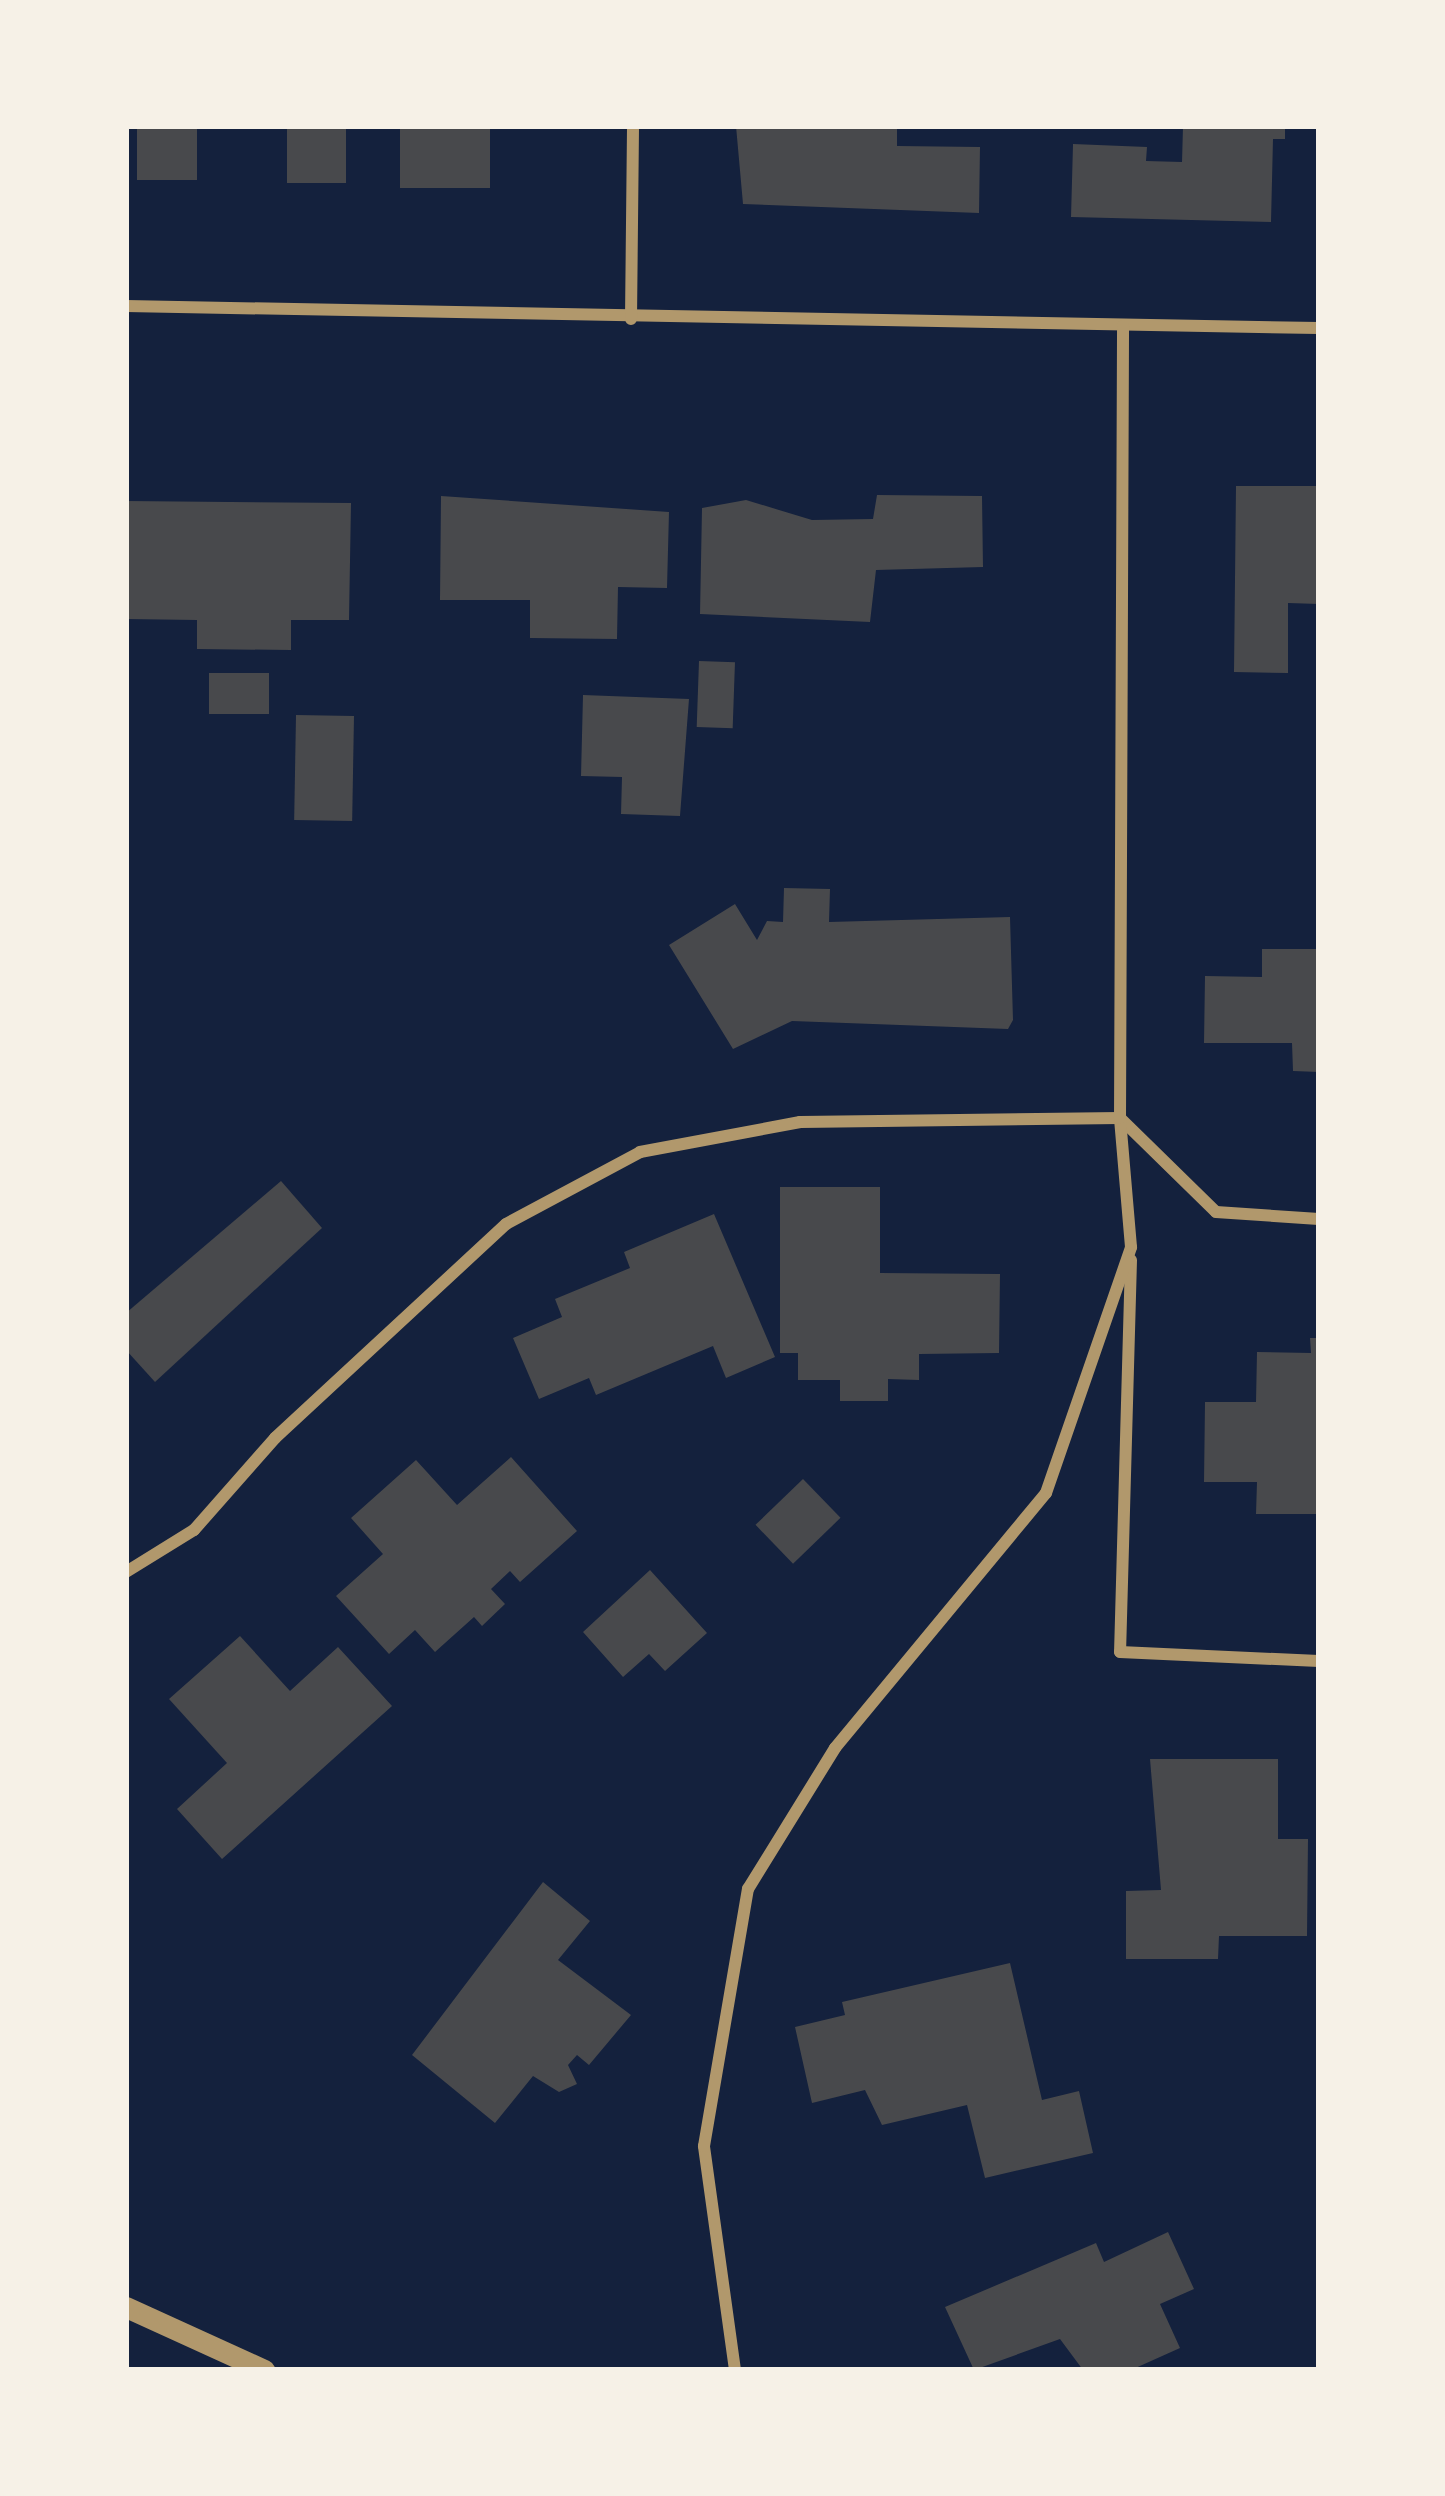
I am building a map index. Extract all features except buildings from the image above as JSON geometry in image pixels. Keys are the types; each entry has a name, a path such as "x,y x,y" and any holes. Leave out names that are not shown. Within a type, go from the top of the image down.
{"street":[{"path":"631,320 633,126"},
{"path":"126,306 631,320 1319,328"},
{"path":"1123,326 1120,1118 1131,1246 1120,1652 1319,1661"},
{"path":"126,1572 194,1529 275,1438 506,1224 640,1152 800,1122 1120,1118 1216,1212 1319,1219"},
{"path":"735,2370 704,2146 748,1889 835,1748 1046,1493 1131,1246"},
{"path":"126,2307 264,2370"}]}
